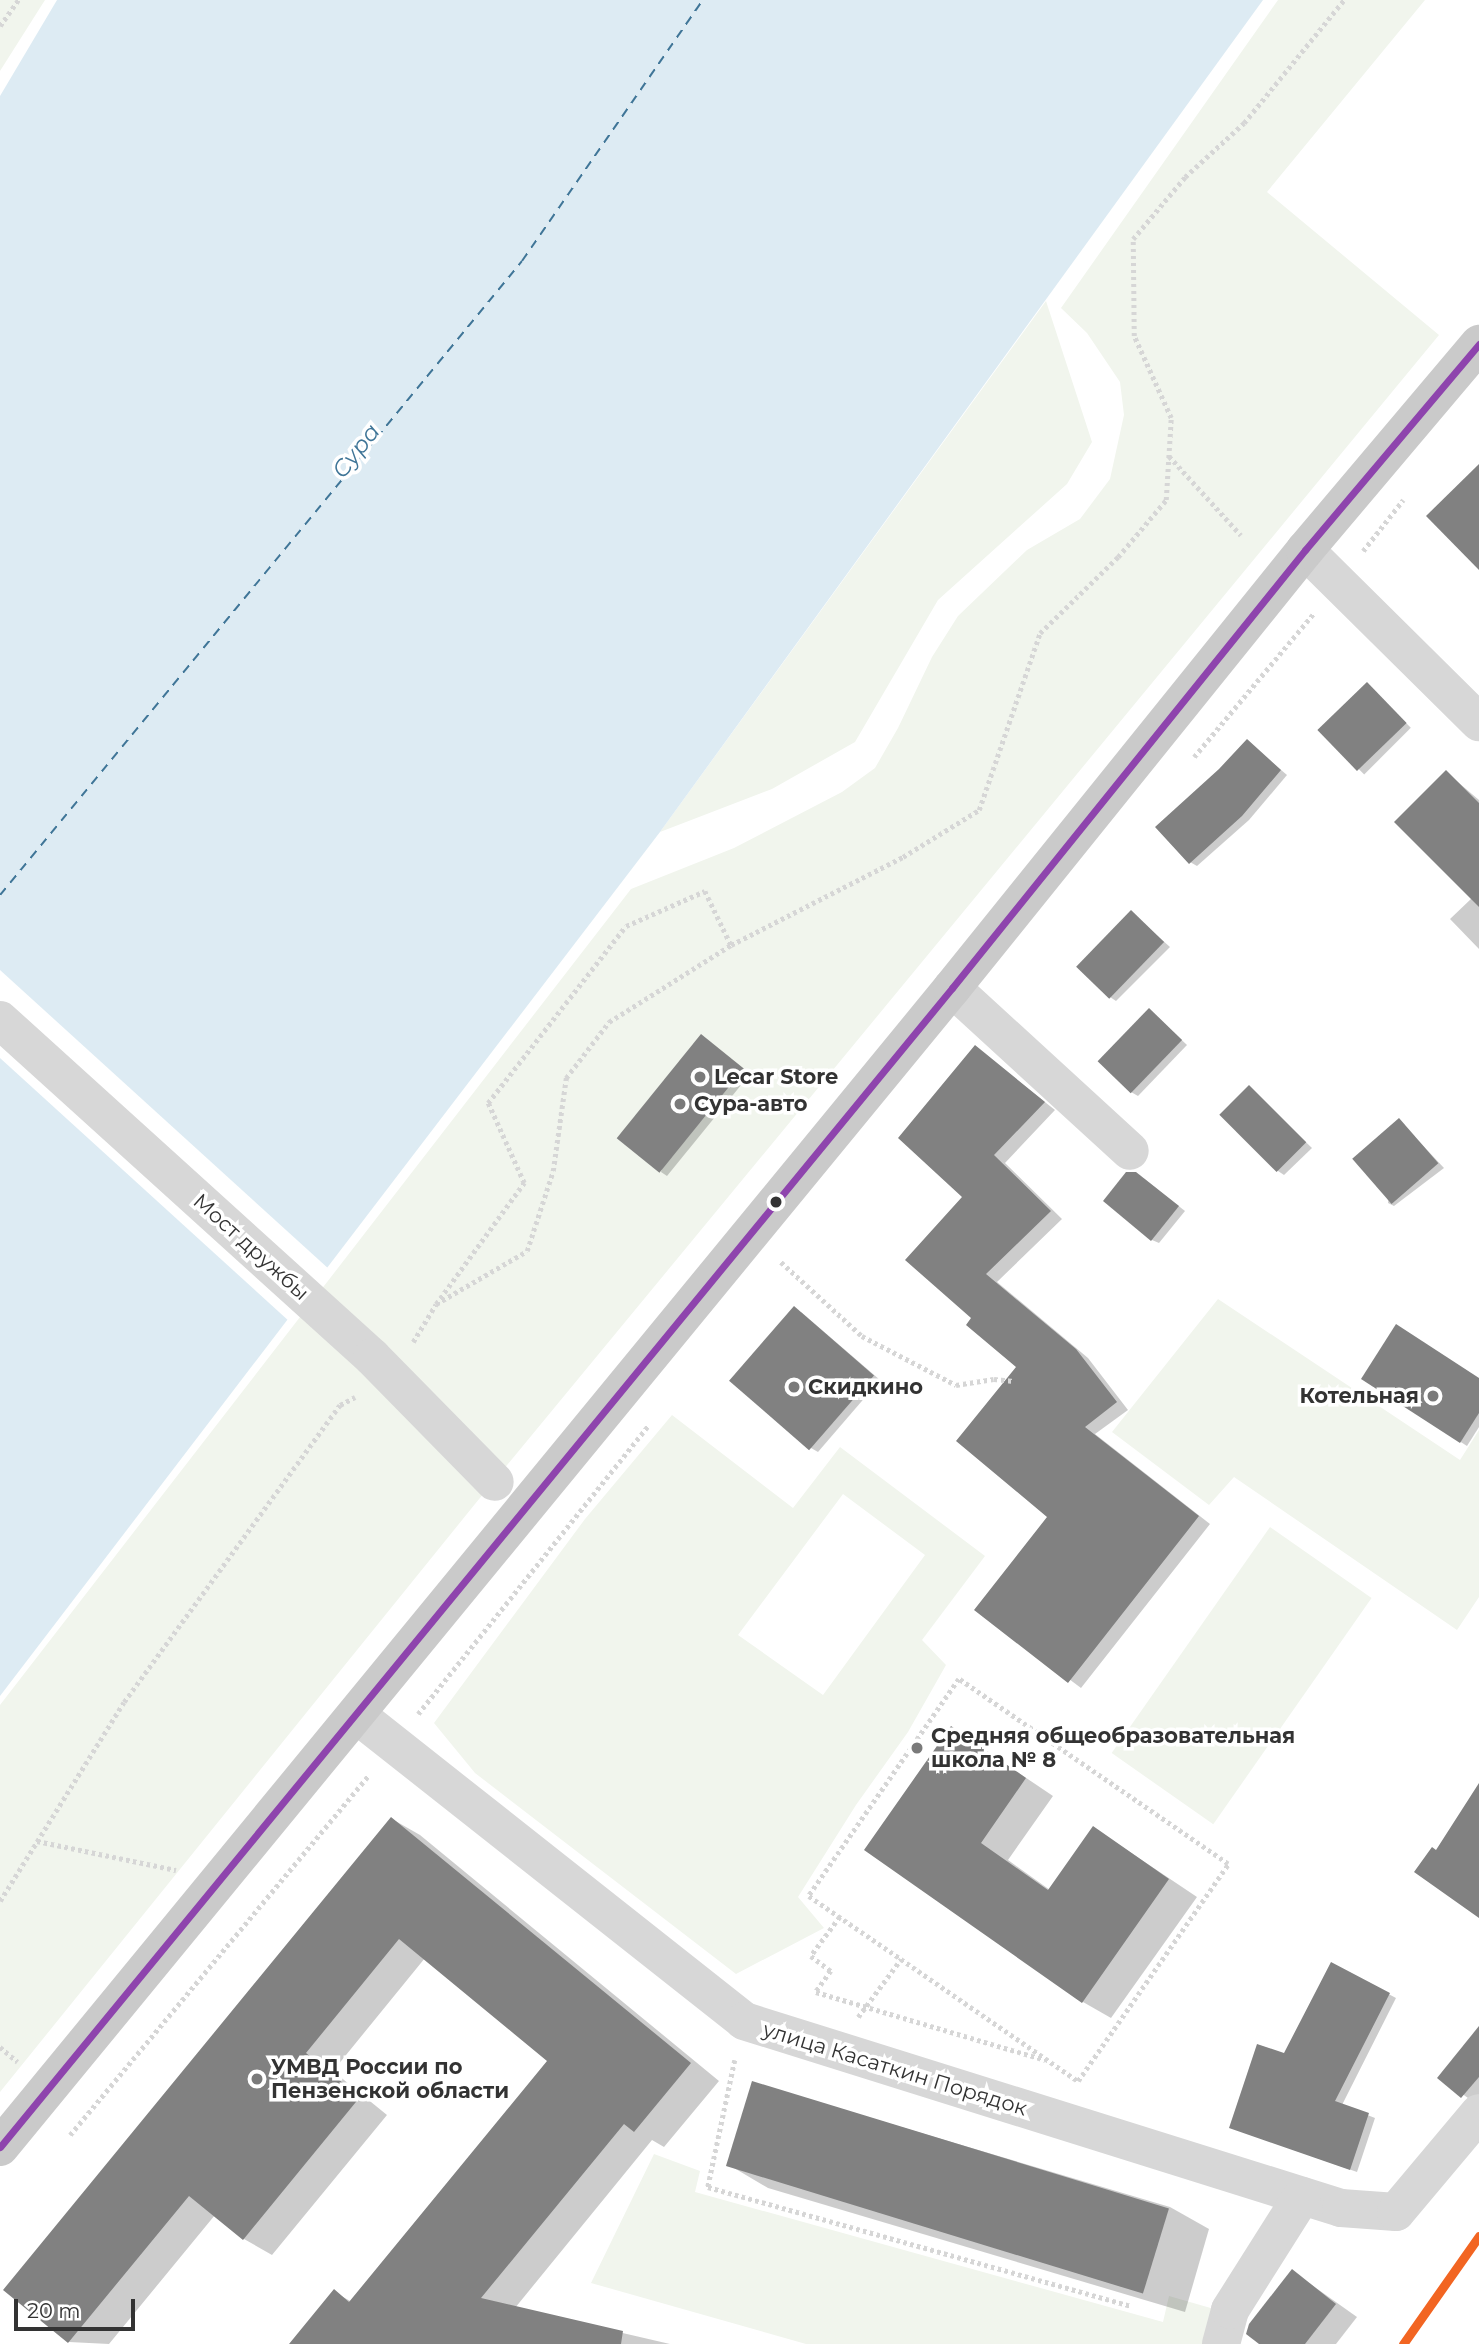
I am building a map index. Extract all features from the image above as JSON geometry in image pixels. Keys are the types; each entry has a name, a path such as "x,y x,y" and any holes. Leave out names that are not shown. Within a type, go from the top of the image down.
{"main road":[{"path":"0,2147 953,988 1305,550 1479,344"}],"street":[{"path":"1305,550 1479,722"},
{"path":"953,988 1130,1151"},
{"name":"Мост дружбы","path":"0,1020 372,1357 495,1482"},
{"name":"улица Касаткин Порядок","path":"357,1715 744,2021 1341,2208 1396,2212 1479,2113"},
{"path":"1221,2344 1230,2310 1302,2196"}],"path":[{"path":"0,26 18,0"},
{"path":"731,945 705,891 626,926 488,1102 524,1183 436,1304 527,1251 553,1171 566,1078 609,1022 731,945 903,857 979,810 1040,633 1118,557 1166,500 1171,418 1133,336 1132,239 1185,177 1244,123 1344,0"},
{"path":"1169,456 1241,535"},
{"path":"781,1262 862,1336 956,1385 994,1379 1014,1381"},
{"path":"0,1901 124,1702 340,1405"},
{"path":"70,2135 394,1744 558,1538"},
{"path":"959,1679 1228,1864 1078,2081 840,1917 810,1896 959,1679"},
{"path":"37,1841 178,1870"},
{"path":"840,1917 811,1956 831,1971 816,1992 1049,2062"},
{"path":"856,2020 901,1959"},
{"path":"744,2021 708,2188 1132,2306"},
{"path":"0,2047 28,2070"}],"shaded area":[{"path":"0,0 45,0 0,71"},
{"path":"1278,0 1425,0 1267,192 1439,335 475,1504 0,2092 0,1705 631,889 734,848 842,792 875,768 898,728 932,657 958,616 1027,550 1080,519 1110,479 1124,415 1120,382 1087,333 1061,308"},
{"path":"1046,301 1092,442 1067,484 938,600 855,742 772,789 660,832"},
{"path":"1218,1299 1460,1460 1479,1430 1479,1597 1457,1630 1234,1477 1209,1505 1112,1432"},
{"path":"672,1415 793,1508 840,1447 985,1556 922,1640 946,1665 908,1732 856,1805 798,1897 824,1928 736,1974 475,1773 434,1723 585,1519","holes":["843,1494 925,1555 823,1695 738,1635"]},
{"path":"1270,1527 1372,1598 1213,1824 1112,1753"},
{"path":"654,2154 700,2171 695,2192 1163,2322 1169,2296 1221,2311 1212,2344 806,2344 591,2283"}],"water":[{"name":"Сура","path":"57,0 1263,0 660,832 0,1696 0,96"}],"pier":[{"path":"0,970 330,1270 290,1322 0,1058"}],"building":[{"path":"1479,464 1479,570 1426,516"},
{"path":"1367,682 1407,723 1357,771 1317,730"},
{"path":"1247,739 1281,770 1242,816 1189,864 1155,827 1219,769"},
{"path":"1446,770 1479,803 1479,907 1394,822"},
{"path":"1131,910 1164,942 1109,999 1076,967"},
{"path":"1149,1008 1182,1040 1131,1093 1098,1061"},
{"name":"Сура-авто","path":"701,1034 744,1069 659,1173 617,1138"},
{"path":"975,1045 1045,1102 994,1155 1051,1211 986,1274 1076,1349 1117,1402 1085,1427 1199,1516 1068,1683 974,1610 1047,1517 956,1441 1016,1367 966,1325 971,1318 905,1260 962,1197 898,1138"},
{"path":"1249,1085 1306,1142 1277,1172 1219,1115"},
{"path":"1399,1118 1438,1163 1392,1204 1352,1159"},
{"path":"1126,1172 1136,1172 1179,1206 1151,1241 1103,1201"},
{"path":"794,1306 874,1376 809,1450 729,1381"},
{"name":"Котельная","path":"1396,1324 1479,1378 1479,1413 1460,1443 1361,1379"},
{"path":"951,1726 1026,1778 981,1843 1048,1890 1093,1826 1169,1879 1082,2003 864,1850"},
{"path":"1479,1783 1479,1918 1414,1872 1432,1847 1436,1850"},
{"name":"УМВД России по Пензенской области","path":"391,1817 691,2063 634,2132 624,2124 481,2298 623,2331 621,2344 289,2344 334,2289 349,2302 547,2061 399,1939 306,2053 360,2097 243,2240 189,2196 68,2343 3,2290"},
{"path":"1331,1962 1390,1993 1335,2101 1369,2113 1350,2170 1229,2128 1257,2044 1284,2053"},
{"path":"1479,2026 1479,2077 1461,2098 1437,2078"},
{"path":"752,2081 1169,2208 1143,2294 726,2166"},
{"path":"1292,2269 1336,2304 1305,2344 1259,2344 1246,2334 1249,2324"}],"ferry route":[{"path":"0,895 522,261 703,0"}],"transit line":[{"path":"0,2147 952,988 1305,550 1479,344"},
{"path":"1403,2344 1479,2236"}],"place":[{"name":"Lecar Store","path":"700,1077"},
{"name":"Сура-авто","path":"680,1104"},
{"name":"Скидкино","path":"794,1387"},
{"name":"Котельная","path":"1433,1396"},
{"name":"Средняя общеобразовательная школа № 8","path":"917,1748"},
{"name":"УМВД России по Пензенской области","path":"257,2079"}]}
